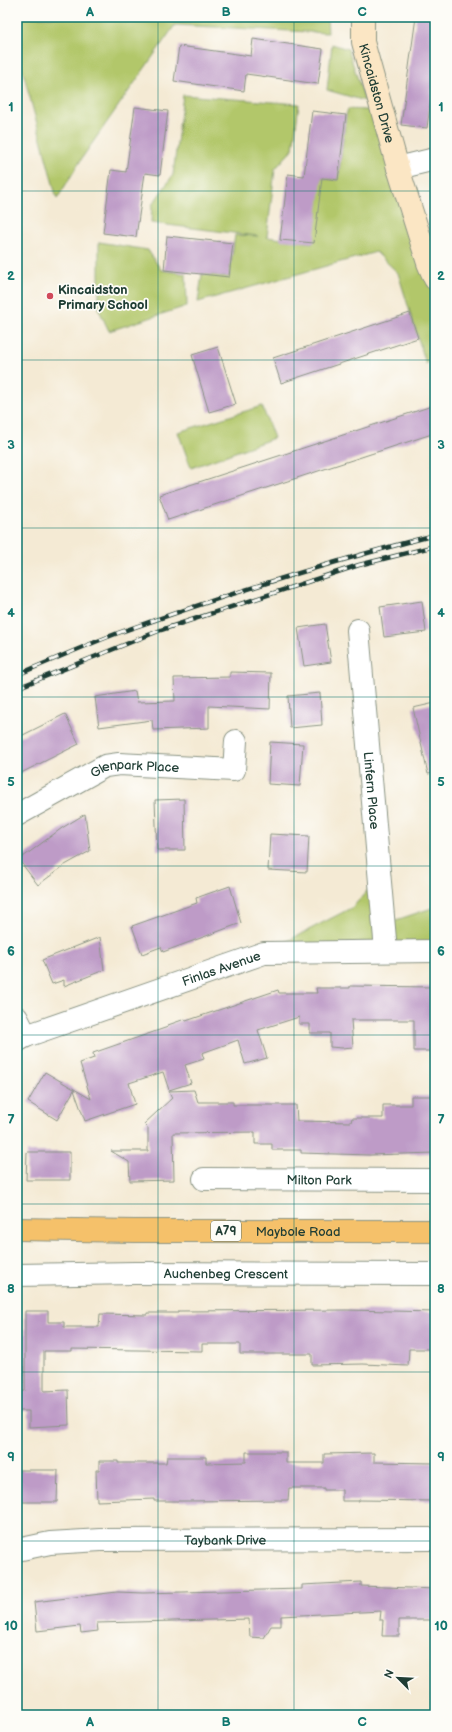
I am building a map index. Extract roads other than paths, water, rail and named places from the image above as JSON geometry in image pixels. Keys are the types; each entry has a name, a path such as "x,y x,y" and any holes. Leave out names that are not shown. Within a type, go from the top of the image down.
{"main road":[{"name":"Maybole Road","path":"17,1229 135,1231 435,1231"}],"street":[{"name":"Kincaidston Drive","path":"363,17 363,42 398,168 428,263 435,279"},
{"path":"398,168 435,159"},
{"name":"Linfern Place","path":"358,630 386,952"},
{"name":"Glenpark Place","path":"17,815 105,766 119,764 234,770 236,741"},
{"name":"Finlas Avenue","path":"20,1032 264,953 435,951"},
{"name":"Milton Park","path":"204,1179 435,1180"},
{"name":"Auchenbeg Crescent","path":"17,1274 435,1274"},
{"name":"Taybank Drive","path":"17,1550 50,1543 101,1540 435,1539"}],"railway":[{"path":"17,675 118,633 196,606 315,568 435,535"},
{"path":"17,688 161,630 359,565 435,546"}],"place":[{"name":"Kincaidston Primary School","path":"50,296"}]}
